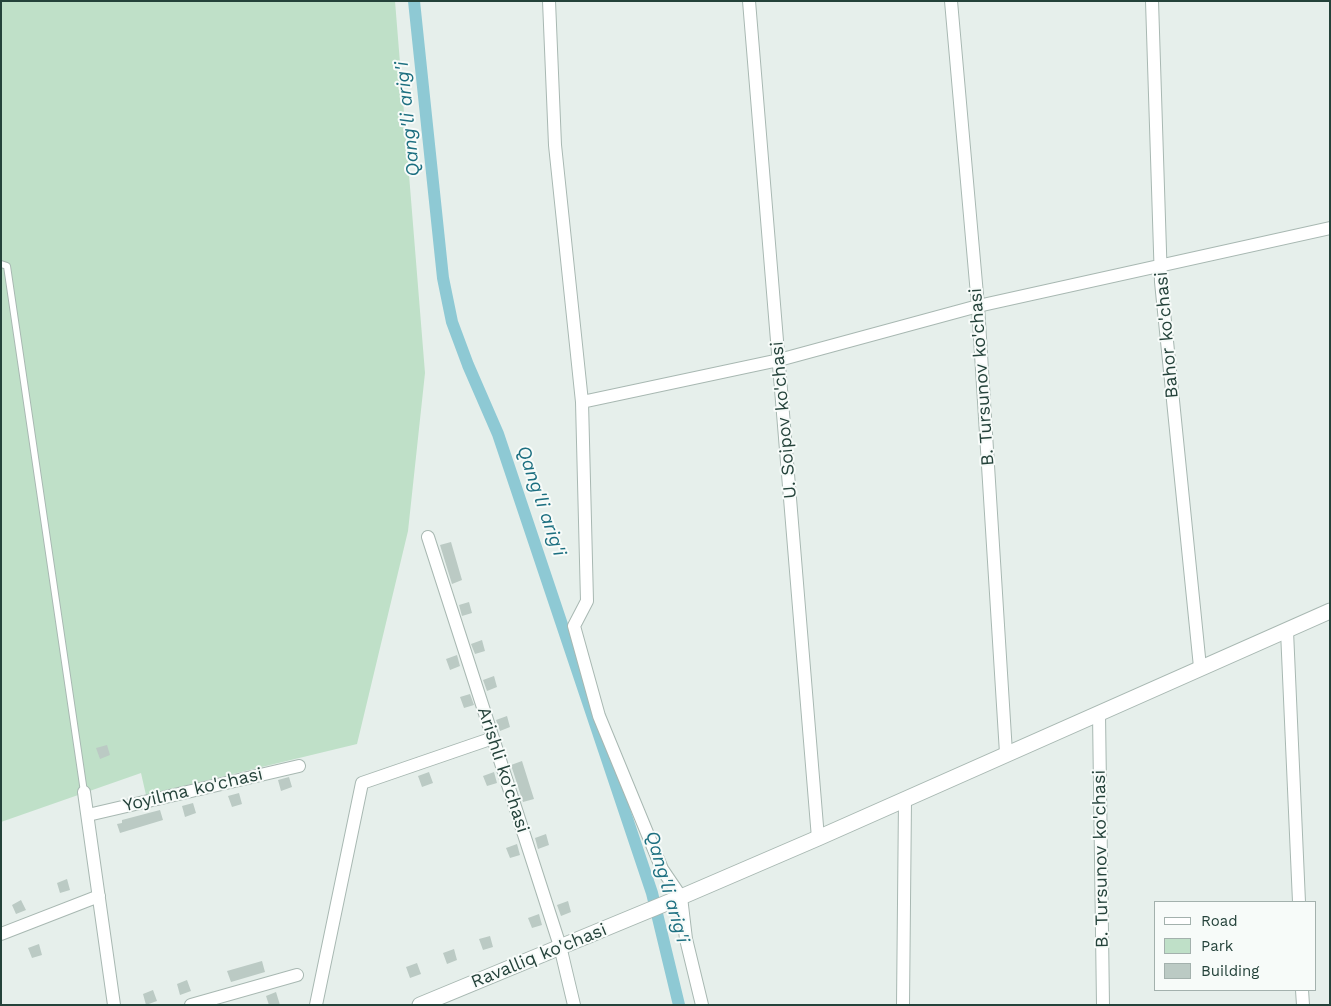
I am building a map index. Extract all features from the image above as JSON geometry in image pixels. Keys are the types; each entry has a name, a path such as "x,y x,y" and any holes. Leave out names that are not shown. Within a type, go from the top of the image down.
{"street":[{"path":"549,1 555,145 582,402 587,601 574,626 599,716 662,869 678,899 702,1005"},
{"name":"U. Soipov ko'chasi","path":"749,1 818,838"},
{"name":"B. Tursunov ko'chasi","path":"951,1 978,306 1006,753"},
{"name":"Bahor ko'chasi","path":"1152,1 1161,267 1200,668"},
{"path":"582,402 779,360 978,306 1161,267 1330,228"},
{"name":"Arishli ko'chasi","path":"428,537 560,946 574,1005"},
{"name":"Ravalliq ko'chasi","path":"420,1005 678,899 905,800 1006,753 1287,631 1330,610"},
{"path":"1287,631 1299,901"},
{"name":"B. Tursunov ko'chasi","path":"1099,714 1103,1005"},
{"path":"316,1005 362,783 493,738"},
{"name":"Yoyilma ko'chasi","path":"88,815 299,766"},
{"path":"84,792 114,1005"},
{"path":"904,1005 905,800"},
{"path":"1,934 99,896"},
{"path":"191,1005 297,975"},
{"path":"1302,991 1303,1005"}],"lane":[{"path":"1,264 7,266 84,792"}],"green space":[{"path":"1,1 395,1 425,373 408,531 357,744 146,795 141,773 1,822"}],"building":[{"path":"451,542 462,580 452,584 440,545"},
{"path":"469,602 472,613 462,616 459,605"},
{"path":"482,640 485,651 475,654 471,644"},
{"path":"457,655 460,666 450,670 446,659"},
{"path":"494,676 497,687 487,691 483,680"},
{"path":"470,694 474,705 464,708 460,697"},
{"path":"507,716 510,727 500,731 496,720"},
{"path":"107,745 110,755 100,759 96,748"},
{"path":"522,761 534,799 523,802 511,765"},
{"path":"429,772 433,783 422,787 418,776"},
{"path":"494,772 497,783 487,786 483,776"},
{"path":"289,777 292,787 281,791 278,780"},
{"path":"239,793 242,804 232,807 228,796"},
{"path":"193,803 196,813 185,817 182,806"},
{"path":"160,810 163,820 120,833 117,824 122,823 122,820"},
{"path":"546,834 549,845 538,849 535,838"},
{"path":"517,844 520,855 510,858 506,848"},
{"path":"67,879 70,890 60,893 57,883"},
{"path":"21,900 26,910 16,914 12,905"},
{"path":"568,901 571,912 561,916 557,905"},
{"path":"539,914 542,925 532,928 528,918"},
{"path":"490,936 493,947 483,950 479,939"},
{"path":"39,944 42,955 32,958 28,948"},
{"path":"454,949 457,960 447,964 443,953"},
{"path":"262,961 265,972 231,982 227,971"},
{"path":"417,963 421,974 410,978 406,967"},
{"path":"187,980 191,991 180,995 177,984"},
{"path":"153,990 157,1001 146,1005 143,994"},
{"path":"276,992 280,1005 269,1005 266,996"}],"waterway":[{"name":"Qang'li arig'i","path":"414,1 443,278 452,322 468,365 498,434 652,893 679,1005"}]}
